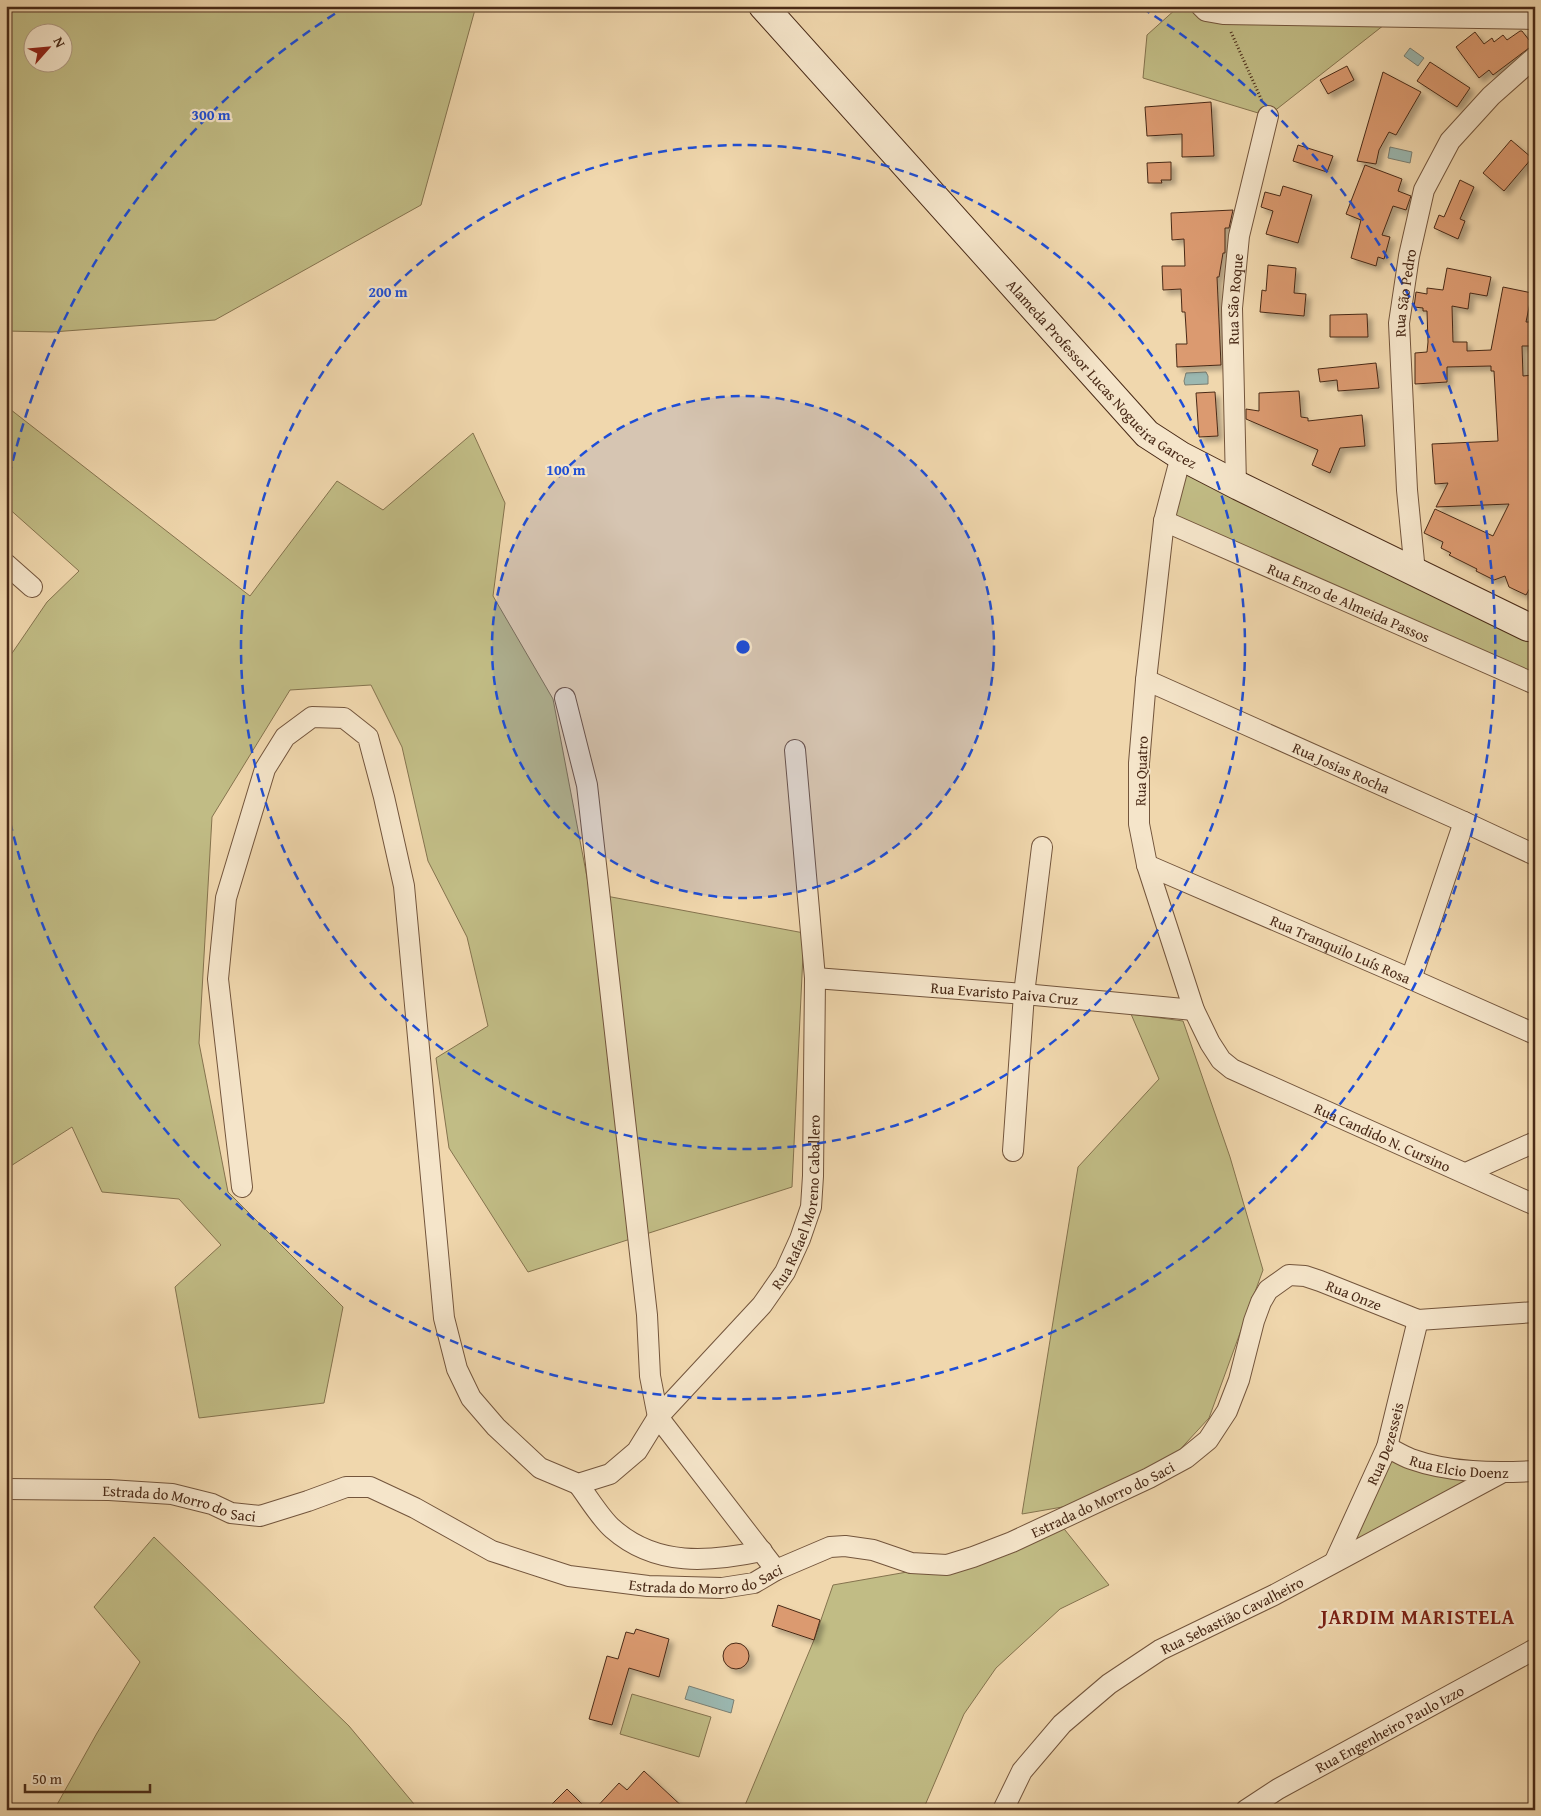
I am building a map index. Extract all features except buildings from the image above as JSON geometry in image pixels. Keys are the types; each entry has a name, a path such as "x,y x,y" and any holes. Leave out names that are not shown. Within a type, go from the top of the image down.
{"main road":[{"name":"Alameda Professor Lucas Nogueira Garcez","path":"763,6 1147,434 1181,456 1236,485 1532,629"}],"street":[{"path":"1201,6 1206,11 1223,14 1535,19"},
{"name":"Rua São Pedro","path":"1415,572 1407,490 1399,323 1411,246 1424,190 1450,141 1491,96 1535,57"},
{"name":"Rua São Roque","path":"1236,485 1232,308 1238,236 1268,116"},
{"name":"Rua Quatro","path":"1181,456 1164,521 1146,680 1139,763 1139,824 1147,865 1194,1010 1210,1043 1221,1060 1232,1069"},
{"name":"Rua Enzo de Almeida Passos","path":"1164,521 1535,684"},
{"path":"7,563 32,587"},
{"name":"Rua Josias Rocha","path":"1146,680 1535,855"},
{"path":"565,698 587,785 647,1315 650,1376 658,1417 776,1570"},
{"path":"242,1187 218,979 226,898 265,769 285,736 312,717 344,718 368,737 404,886 444,1318 457,1369 471,1398 496,1427 540,1468 578,1484 612,1529 638,1547 676,1559 730,1558 762,1551"},
{"name":"Rua Rafael Moreno Caballero","path":"578,1484 610,1474 637,1451 658,1417 762,1305 785,1272 800,1239 810,1207 813,1176 815,978 795,750"},
{"path":"1412,979 1464,822"},
{"path":"1013,1151 1024,994 1042,847"},
{"name":"Rua Tranquilo Luís Rosa","path":"1147,865 1535,1034"},
{"name":"Rua Evaristo Paiva Cruz","path":"815,978 1024,994 1194,1010"},
{"name":"Rua Candido N. Cursino","path":"1232,1069 1535,1205"},
{"path":"1466,1173 1535,1142"},
{"name":"Rua Onze","path":"1289,1275 1305,1276 1320,1281 1418,1320"},
{"name":"Estrada do Morro do Saci","path":"6,1489 109,1490 172,1494 212,1504 231,1513 260,1516 346,1487 370,1487 415,1508 492,1551 568,1576 648,1586 722,1588 754,1583 776,1570 830,1547 845,1546 873,1550 911,1563 947,1565 1012,1542 1149,1478 1186,1458 1208,1440 1227,1411 1239,1380 1254,1321 1261,1302 1268,1290 1289,1275"},
{"path":"1418,1320 1535,1312"},
{"name":"Rua Dezesseis","path":"1335,1561 1386,1447 1418,1320"},
{"name":"Rua Elcio Doenz","path":"1386,1447 1411,1459 1446,1468 1503,1472 1535,1471"},
{"name":"Rua Sebastião Cavalheiro","path":"1003,1810 1022,1771 1062,1724 1109,1684 1160,1650 1274,1595 1503,1472"},
{"name":"Rua Engenheiro Paulo Izzo","path":"1246,1810 1278,1788 1535,1649"}],"path":[{"path":"1223,14 1268,116"}],"shaded area":[{"path":"6,6 476,6 421,205 215,320 52,332 6,331"},
{"path":"1177,8 1398,14 1268,116 1143,78 1147,35"},
{"path":"6,406 250,596 337,481 383,510 473,433 505,503 493,596 553,699 590,893 804,933 792,1187 528,1272 449,1148 436,1058 488,1026 467,937 428,861 402,747 371,685 290,690 212,817 199,1043 228,1192 343,1307 324,1403 199,1418 175,1287 221,1245 179,1199 102,1192 72,1127 6,1169 6,662 47,602 79,571 6,506"},
{"path":"1182,461 1535,635 1535,682 1169,517"},
{"path":"1131,1014 1183,1021 1230,1157 1263,1270 1209,1418 1174,1456 1074,1505 1022,1514 1078,1167 1159,1079"},
{"path":"1387,1447 1503,1472 1335,1561"},
{"path":"1057,1520 1109,1585 1060,1609 996,1668 964,1714 923,1810 743,1810 814,1640 833,1585 947,1565"},
{"path":"154,1537 349,1726 419,1810 54,1810 97,1733 140,1662 94,1607"},
{"path":"632,1694 711,1717 699,1757 620,1734"}],"water":[{"path":"1410,48 1424,58 1418,66 1404,56"},
{"path":"1390,147 1412,152 1410,163 1388,158"},
{"path":"1206,372 1208,384 1185,385 1186,373"},
{"path":"689,1686 734,1700 731,1713 685,1699"}],"district":[{"name":"JARDIM MARISTELA","path":"1418,1616"}]}
